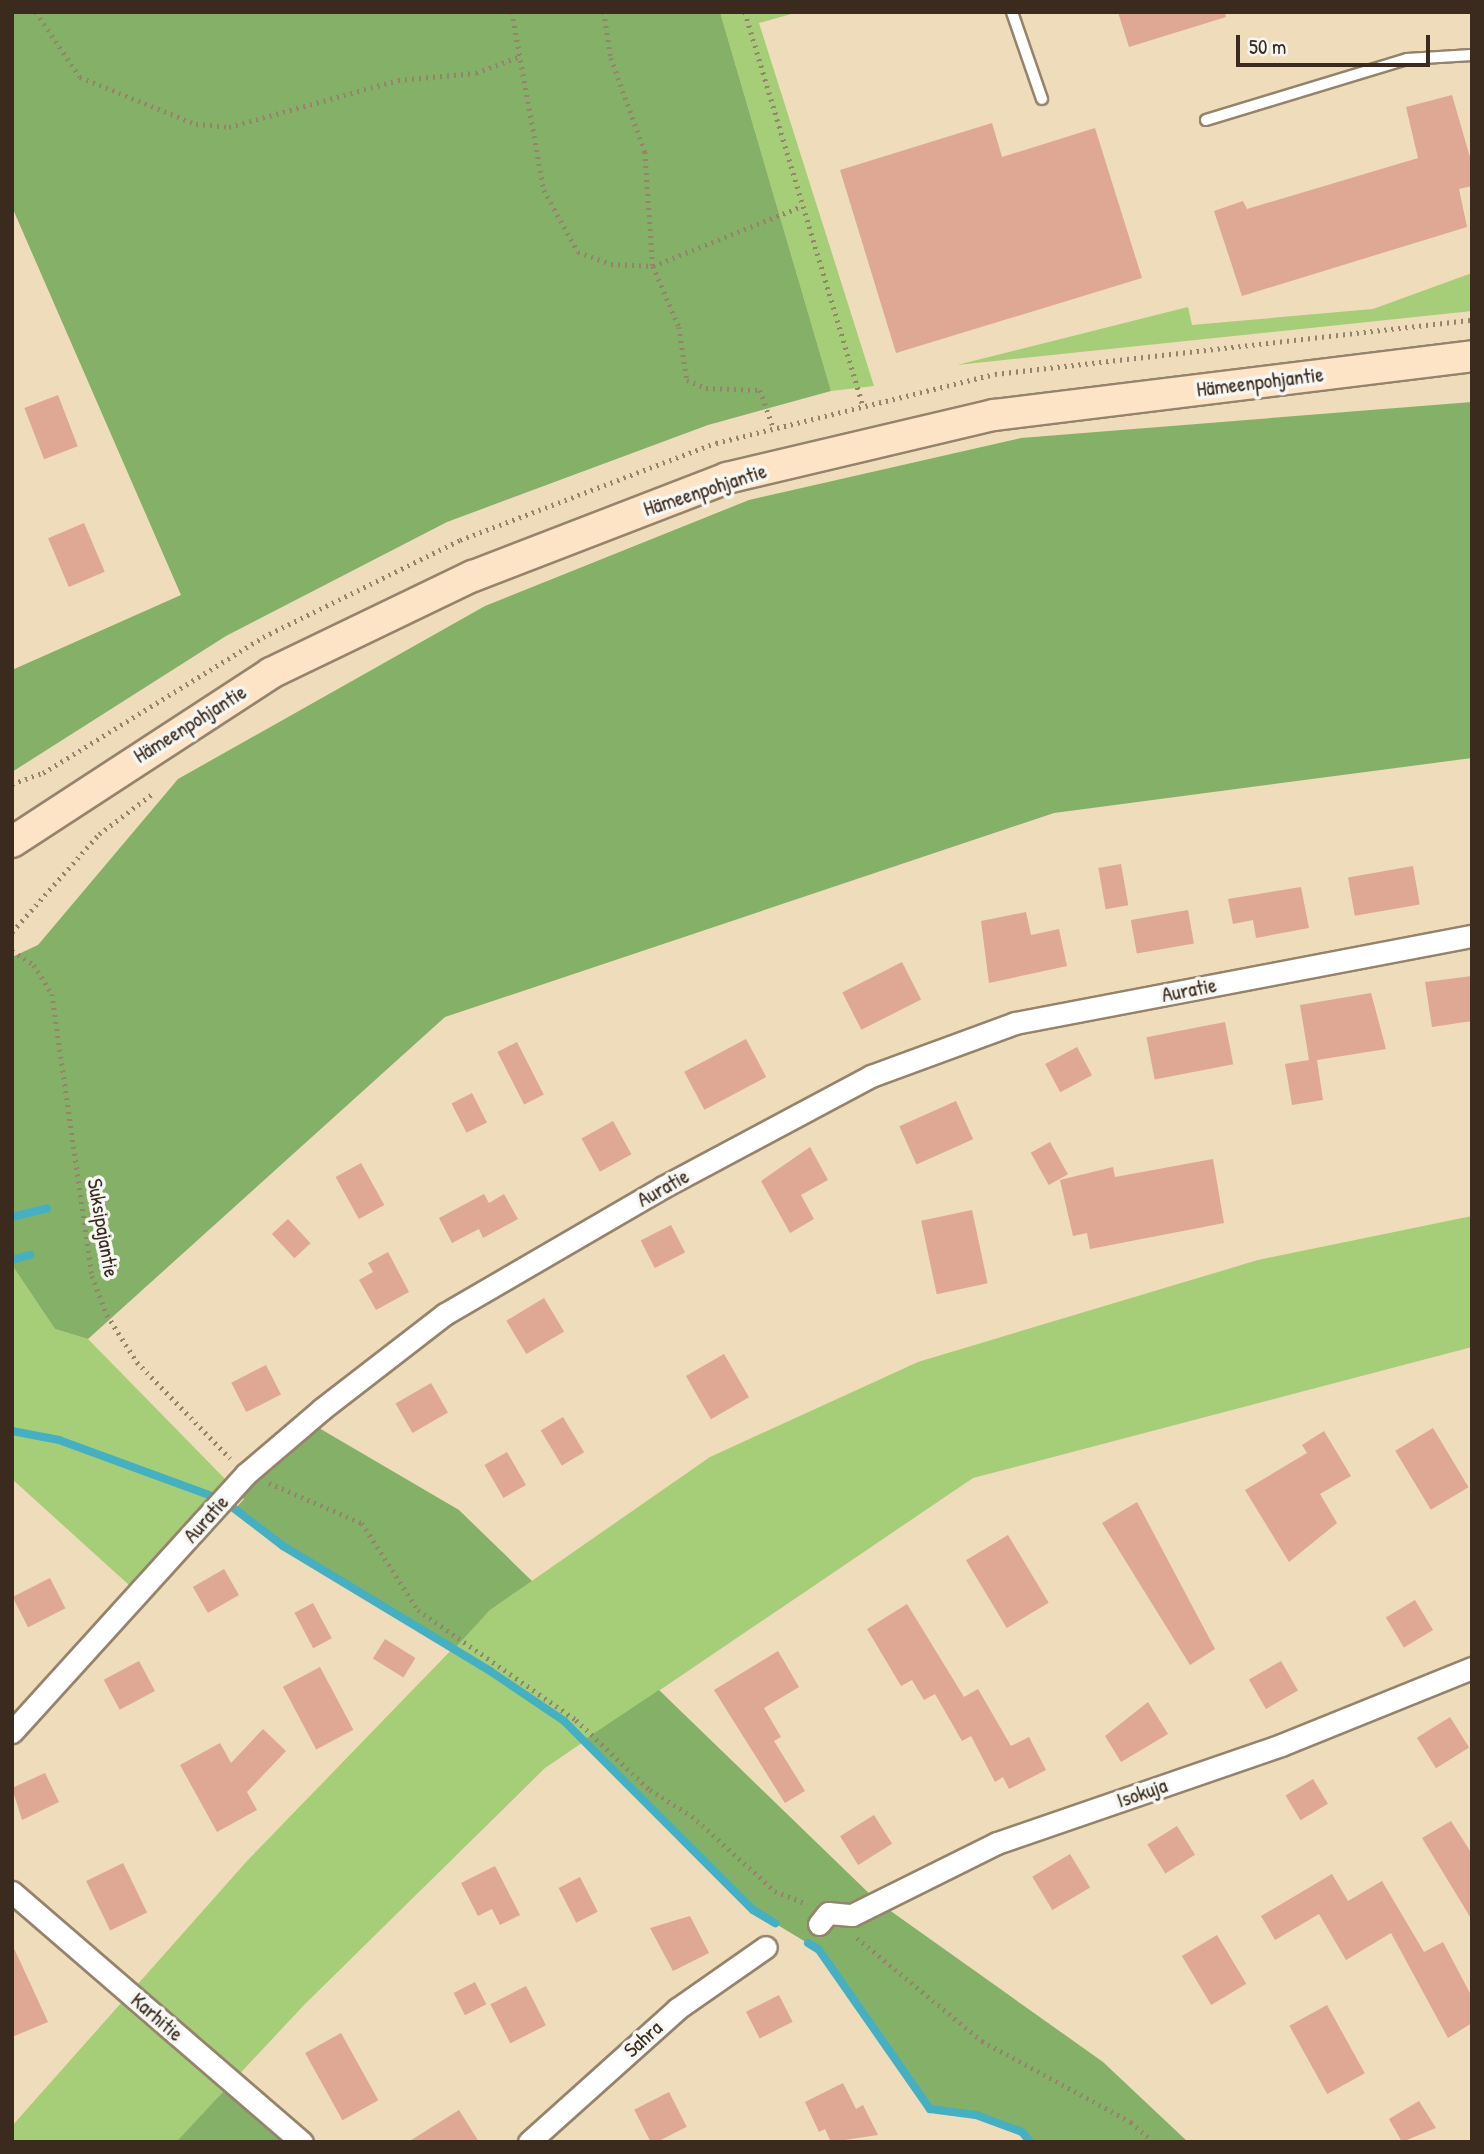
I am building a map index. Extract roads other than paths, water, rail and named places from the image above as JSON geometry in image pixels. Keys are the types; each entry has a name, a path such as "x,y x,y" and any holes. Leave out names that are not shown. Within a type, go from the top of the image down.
{"main road":[{"name":"Hämeenpohjantie","path":"12,842 271,673 473,576 727,478 994,415 1472,356"}],"street":[{"name":"Auratie","path":"12,1732 246,1474 445,1314 871,1076 1015,1023 1472,936"},
{"name":"Isokuja","path":"824,1919 852,1915 997,1843 1281,1745 1472,1668"},
{"name":"Karhitie","path":"12,1892 302,2142"},
{"name":"Sahra","path":"529,2142 677,2009 766,1947"}],"lane":[{"path":"1012,12 1042,99"},
{"path":"1206,120 1407,59 1472,55"}],"waterway":[{"path":"12,1217 47,1208"},
{"path":"12,1260 30,1255"},
{"path":"12,1431 59,1440 223,1500 283,1546 490,1671 564,1721 753,1910 775,1923"},
{"path":"808,1943 819,1950 930,2109 976,2115 1022,2132 1030,2142"}]}
